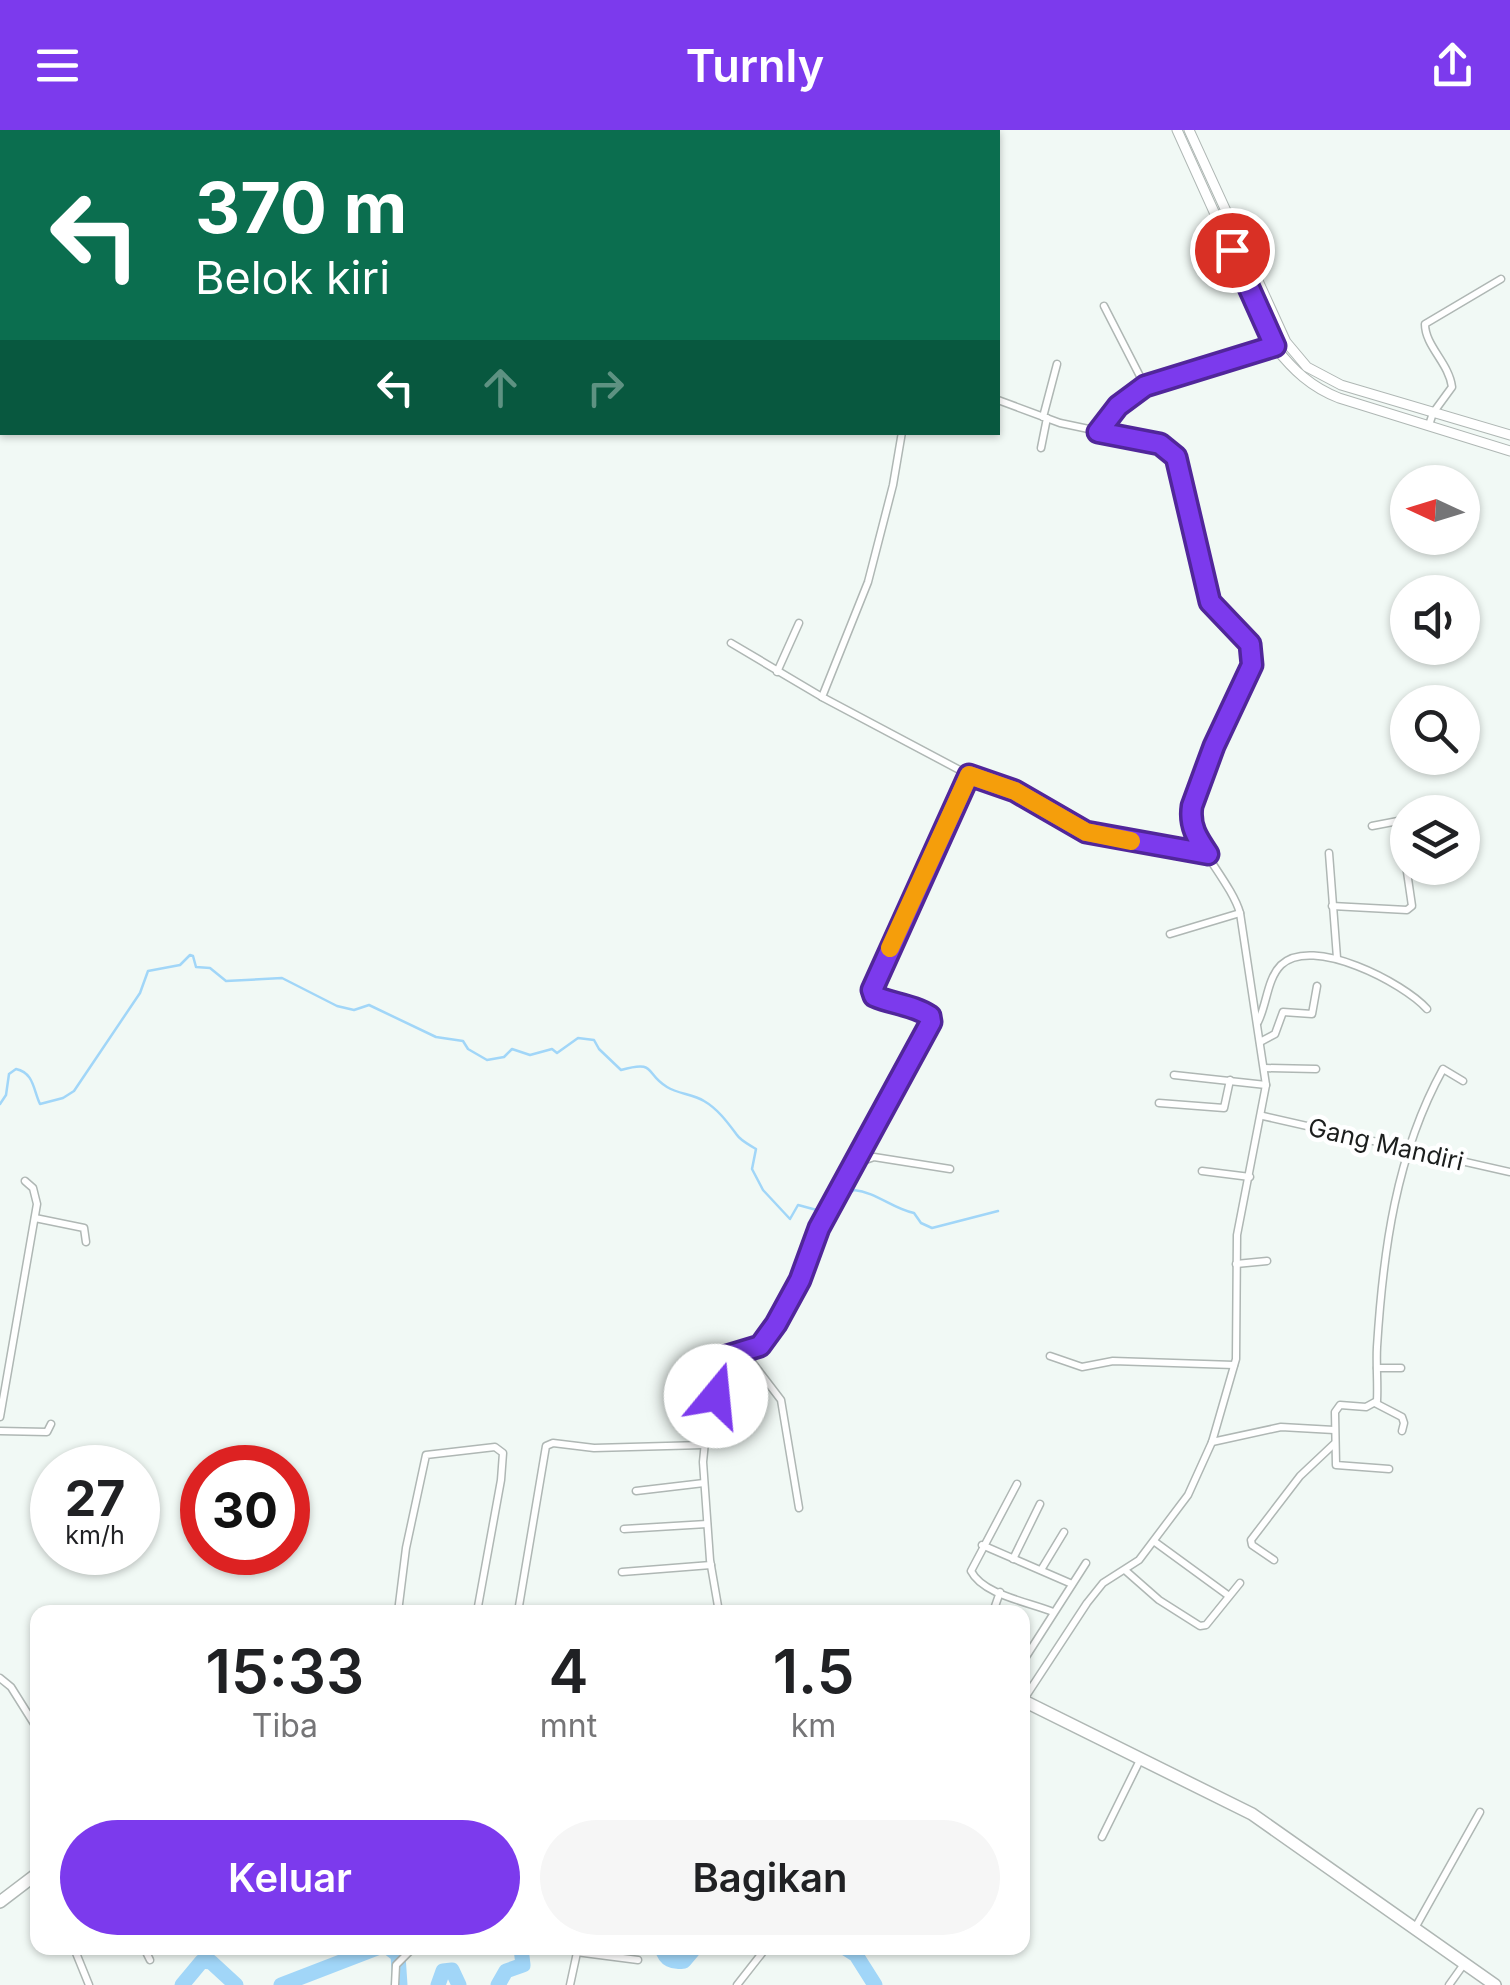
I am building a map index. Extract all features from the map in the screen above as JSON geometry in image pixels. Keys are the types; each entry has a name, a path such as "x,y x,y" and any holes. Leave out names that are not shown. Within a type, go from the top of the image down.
{"highway":[{"path":"1030,1703 1252,1814 1496,1985"},
{"path":"0,1902 30,1879"}],"main road":[{"path":"1177,130 1298,359 1334,382 1510,435"},
{"path":"1189,130 1275,346 1289,366 1321,391 1510,450"}],"street":[{"path":"1429,425 1452,387 1450,372 1424,324 1501,279"},
{"path":"1104,306 1145,386"},
{"path":"1098,432 1118,406 1145,386 1275,346"},
{"path":"1041,448 1057,364"},
{"path":"1000,401 1098,432 1160,444 1176,457 1210,602 1250,644 1252,665 1214,746 1190,816 1195,836 1235,896 1240,913 1266,1084 1236,1235 1239,1340 1212,1442 1188,1495 1155,1542 1126,1572 1103,1583 1030,1689"},
{"path":"822,698 868,582 901,435"},
{"path":"777,672 799,623"},
{"path":"730,644 822,698 969,775 1015,791 1086,832 1208,854"},
{"path":"718,1605 707,1524 703,1445 716,1396 717,1359 762,1344 788,1304 814,1239 931,1020 921,1010 876,997 873,987 969,775"},
{"path":"1332,906 1407,910 1412,906 1400,824 1372,826"},
{"path":"1329,853 1336,958"},
{"path":"1170,934 1240,913"},
{"path":"1257,1023 1275,973 1284,963 1300,956 1336,958 1413,994 1426,1009"},
{"path":"1260,1042 1275,1034 1285,1012 1311,1014 1317,986"},
{"path":"1264,1068 1316,1070"},
{"path":"1375,1403 1388,1242 1406,1149 1442,1069 1463,1081"},
{"path":"1174,1076 1266,1084"},
{"path":"1159,1103 1224,1108 1230,1080"},
{"name":"Gang Mandiri","path":"1262,1116 1510,1172"},
{"path":"856,1164 874,1158 950,1168"},
{"path":"1202,1171 1250,1178"},
{"path":"0,1416 35,1218 36,1197 25,1181"},
{"path":"35,1218 84,1228 86,1242"},
{"path":"1236,1264 1267,1261"},
{"path":"747,1349 752,1362 782,1400 799,1508"},
{"path":"1050,1356 1082,1367 1113,1361 1234,1365"},
{"path":"1377,1368 1401,1368"},
{"path":"1375,1403 1366,1407 1338,1406 1334,1430 1338,1466 1389,1469"},
{"path":"1375,1403 1402,1418 1402,1431"},
{"path":"0,1431 47,1432 51,1424"},
{"path":"1212,1442 1281,1427 1334,1430"},
{"path":"1274,1560 1252,1545 1251,1540 1300,1476 1334,1444"},
{"path":"519,1605 546,1446 703,1445"},
{"path":"399,1605 406,1548 426,1454 498,1448 503,1454 501,1480 478,1605"},
{"path":"636,1491 704,1483"},
{"path":"1016,1484 971,1567 972,1575 1000,1592 1053,1612"},
{"path":"1012,1559 1040,1504"},
{"path":"624,1530 707,1524"},
{"path":"1041,1570 1064,1532"},
{"path":"1155,1542 1229,1596"},
{"path":"982,1545 1072,1584"},
{"path":"1030,1650 1086,1563"},
{"path":"622,1572 711,1565"},
{"path":"1126,1572 1159,1600 1200,1626 1206,1625 1240,1583"},
{"path":"995,1605 1000,1592"},
{"path":"1030,1639 1036,1641"},
{"path":"0,1678 10,1686 30,1717"},
{"path":"1102,1838 1142,1758"},
{"path":"1415,1928 1480,1812"},
{"path":"77,1955 89,1985"},
{"path":"148,1955 150,1960"},
{"path":"395,1985 395,1968 406,1955"},
{"path":"570,1985 576,1955"},
{"path":"608,1955 638,1960"},
{"path":"737,1985 761,1955"},
{"path":"1449,1985 1464,1964"}],"waterway":[{"path":"0,1104 6,1095 9,1074 16,1069 30,1078 40,1104 74,1091 140,993 148,971 180,965 190,955 196,967 210,968 226,981 282,978 337,1006 354,1010 369,1005 436,1037 463,1041 468,1049 487,1060 504,1057 512,1049 530,1055 552,1049 557,1053 578,1038 594,1040 621,1070 645,1067 667,1087 714,1108 739,1137 756,1149 752,1169 763,1190 790,1219 798,1205 834,1213 843,1198 854,1190 914,1213 921,1223 932,1228 998,1211"},
{"path":"281,1985 359,1955"},
{"path":"398,1955 400,1985"},
{"path":"498,1985 506,1971 523,1965 522,1955"},
{"path":"665,1955 680,1962 689,1955"},
{"path":"856,1955 875,1985"},
{"path":"182,1985 202,1961 211,1962 236,1985"},
{"path":"438,1985 443,1971 452,1970 459,1985"}],"slow traffic":[{"path":"890,948 969,775 1015,791 1086,832 1131,841"}],"route":[{"path":"716,1396 717,1359 760,1346 776,1324 800,1280 819,1228 931,1022 930,1016 921,1010 883,1000 874,996 872,990 969,775 1015,791 1086,832 1208,854 1195,836 1190,816 1214,746 1252,665 1250,644 1215,610 1206,594 1176,457 1168,448 1151,441 1098,432 1128,396 1145,386 1275,346 1232,250"}]}
